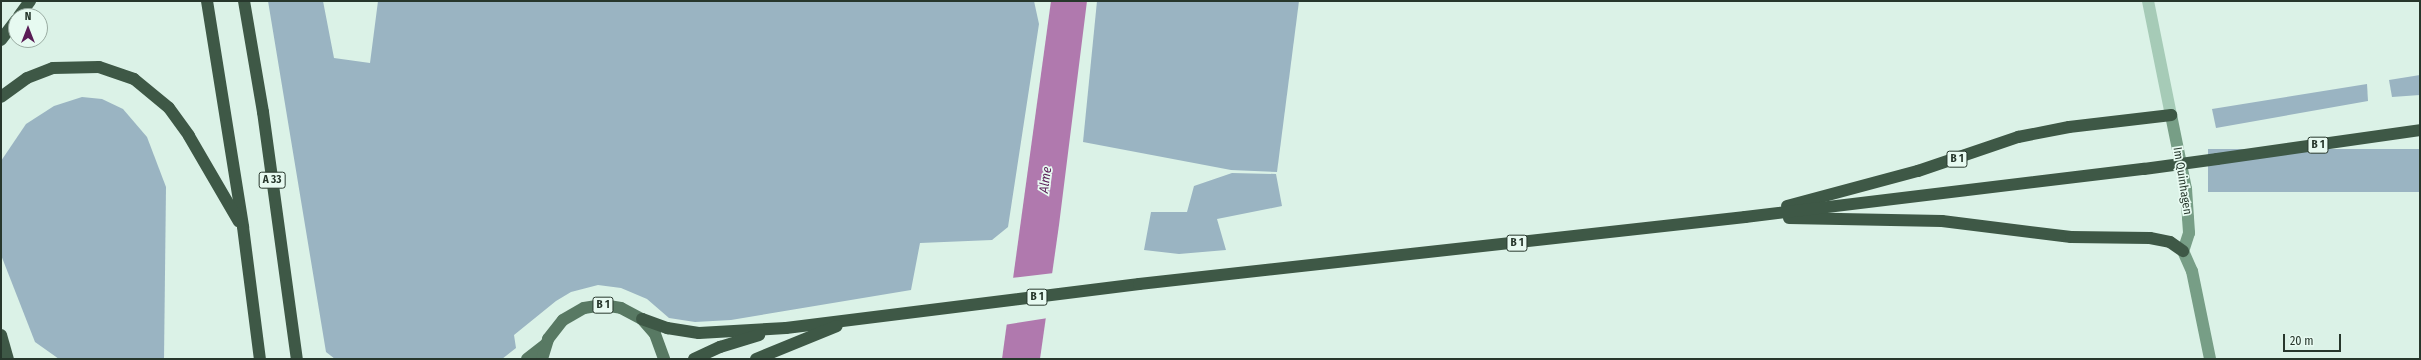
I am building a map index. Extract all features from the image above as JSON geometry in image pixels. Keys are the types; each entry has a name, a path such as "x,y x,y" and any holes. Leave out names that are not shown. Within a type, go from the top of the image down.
{"highway":[{"path":"207,1 243,227 260,359"},
{"name":"A 33","path":"244,1 263,112 297,359"},
{"path":"1,40 8,31"},
{"path":"1,97 27,78 53,68 99,67 134,79 169,108 189,136 243,227"},
{"name":"B 1","path":"1745,217 1918,171 2018,137 2069,127 2171,115"},
{"name":"B 1","path":"642,319 688,332 723,333 786,328 1139,284 1745,217 2144,169 2217,160 2420,130"},
{"path":"1745,217 1942,222 2071,237 2159,238 2183,251"},
{"path":"756,359 851,320"},
{"name":"B 1","path":"694,359 720,347 786,328"},
{"path":"1,335 8,359"}],"main road":[{"name":"B 1","path":"542,359 546,344 555,328 563,320 590,306 621,308 642,319 655,334 664,359"},
{"name":"B 1","path":"527,359 546,344"}],"street":[{"name":"Im Quinhagen","path":"2148,1 2186,189 2189,233 2183,251"},
{"path":"2183,251 2192,271 2210,359"}],"shaded area":[{"path":"268,1 323,1 334,58 370,63 378,1 1034,1 1039,24 1008,227 992,240 920,243 911,290 731,320 695,322 669,318 647,299 621,288 598,285 571,292 556,301 514,335 516,348 502,359 335,359 326,352"},
{"path":"1097,1 1299,1 1277,172 1231,170 1083,142"},
{"path":"2420,75 2420,95 2392,97 2389,80"},
{"path":"2367,84 2368,101 2216,128 2212,109"},
{"path":"82,97 102,99 123,109 147,137 166,187 164,359 59,359 35,342 1,255 1,161 26,124 54,106"},
{"path":"2208,149 2420,149 2420,192 2208,192"},
{"path":"1232,173 1276,174 1282,206 1217,219 1226,250 1179,254 1144,250 1151,212 1187,212 1194,186"}],"water":[{"name":"Alme","path":"1051,1 1087,1 1059,225 1040,359 1002,359"}],"pier":[{"path":"1054,273 1048,318 1004,325 1011,278"}]}
